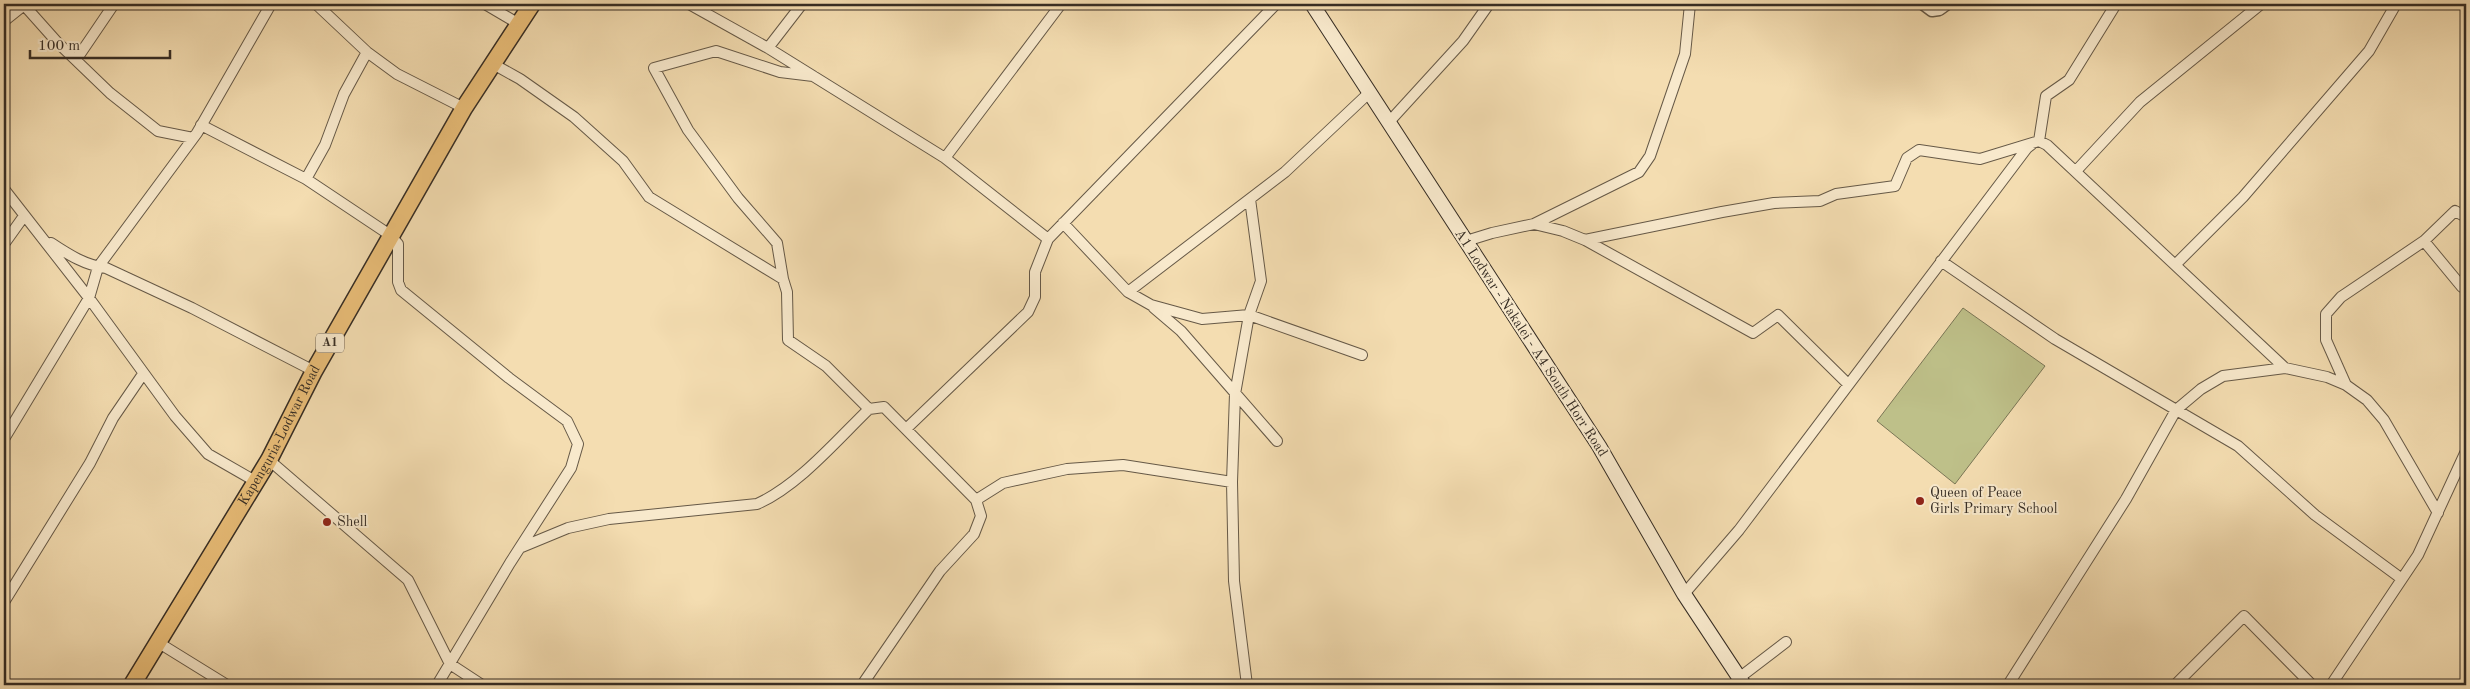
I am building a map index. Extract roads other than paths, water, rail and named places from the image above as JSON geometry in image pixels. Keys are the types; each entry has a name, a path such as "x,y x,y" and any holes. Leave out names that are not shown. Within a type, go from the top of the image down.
{"highway":[{"name":"Kapenguria-Lodwar Road","path":"132,685 268,460 314,371 464,108 532,4"}],"main road":[{"name":"A1 Lodwar - Nakalei - A4 South Horr Road","path":"1312,4 1599,446 1684,594 1741,682"}],"street":[{"path":"76,60 114,4"},
{"path":"4,439 89,298 98,267 193,138 271,4"},
{"path":"316,4 367,52 397,74 464,108"},
{"path":"485,4 519,24"},
{"path":"689,4 768,48 944,158 1048,239"},
{"path":"768,48 802,4"},
{"path":"944,158 1061,4"},
{"path":"906,429 1028,312 1035,297 1034,272 1048,239 1276,4"},
{"path":"1389,122 1463,41 1489,4"},
{"path":"1466,241 1492,232 1534,224 1629,177 1645,167 1685,54 1690,4"},
{"path":"1924,4 1932,10 1939,9 1946,4"},
{"path":"1684,594 1740,530 2027,148 2036,142 2046,96 2069,80 2116,4"},
{"path":"2076,171 2140,102 2261,4"},
{"path":"2176,264 2243,197 2369,51 2396,4"},
{"path":"4,21 24,5 110,94 158,131 193,138"},
{"path":"813,76 780,72 716,51 654,68 688,130 738,198 777,243 787,292 788,340 826,366 869,409"},
{"path":"306,179 325,145 344,94 367,52"},
{"path":"493,64 574,117 623,162 649,197 783,279"},
{"path":"1128,292 1285,172 1370,92"},
{"path":"201,125 306,179 390,235 398,244 398,282 401,290 509,378 567,421 578,444 571,468 437,685"},
{"path":"1585,240 1722,212 1774,203 1820,201 1836,194 1894,186 1907,158 1919,150 1980,159 2036,142 2047,145 2076,171 2285,368"},
{"path":"4,189 89,298 175,416 208,454 255,481"},
{"path":"1247,685 1234,581 1232,482 1235,394 1249,316 1261,281 1250,199"},
{"path":"2346,385 2326,340 2326,314 2341,297 2424,241 2455,210 2466,217"},
{"path":"4,244 24,216"},
{"path":"1063,223 1128,292 1151,305 1181,330 1277,441"},
{"path":"1534,224 1563,231 1585,240 1753,333 1778,315 1848,384"},
{"path":"44,239 74,259 106,268 192,308 314,371"},
{"path":"2424,241 2462,287"},
{"path":"1941,261 2055,338 2238,446 2315,515 2402,579"},
{"path":"1151,305 1202,319 1249,316 1362,355"},
{"path":"2008,685 2126,499 2176,410 2201,389 2223,376 2285,368 2327,377 2346,385 2367,400 2384,420 2438,513"},
{"path":"4,602 90,463 113,418 143,374"},
{"path":"521,547 568,528 609,519 757,504 772,498 788,485 869,409 884,407 976,500 982,516 974,534 940,571 862,685"},
{"path":"2331,685 2418,555 2466,451"},
{"path":"268,460 408,580 450,664 482,685"},
{"path":"976,500 1002,483 1067,469 1123,465 1232,482"},
{"path":"2174,685 2244,616 2312,685"},
{"path":"1741,682 1786,642"},
{"path":"159,643 227,685"}],"place":[{"name":"Queen of Peace Girls Primary School","path":"1920,501"},
{"name":"Shell","path":"327,522"}]}
